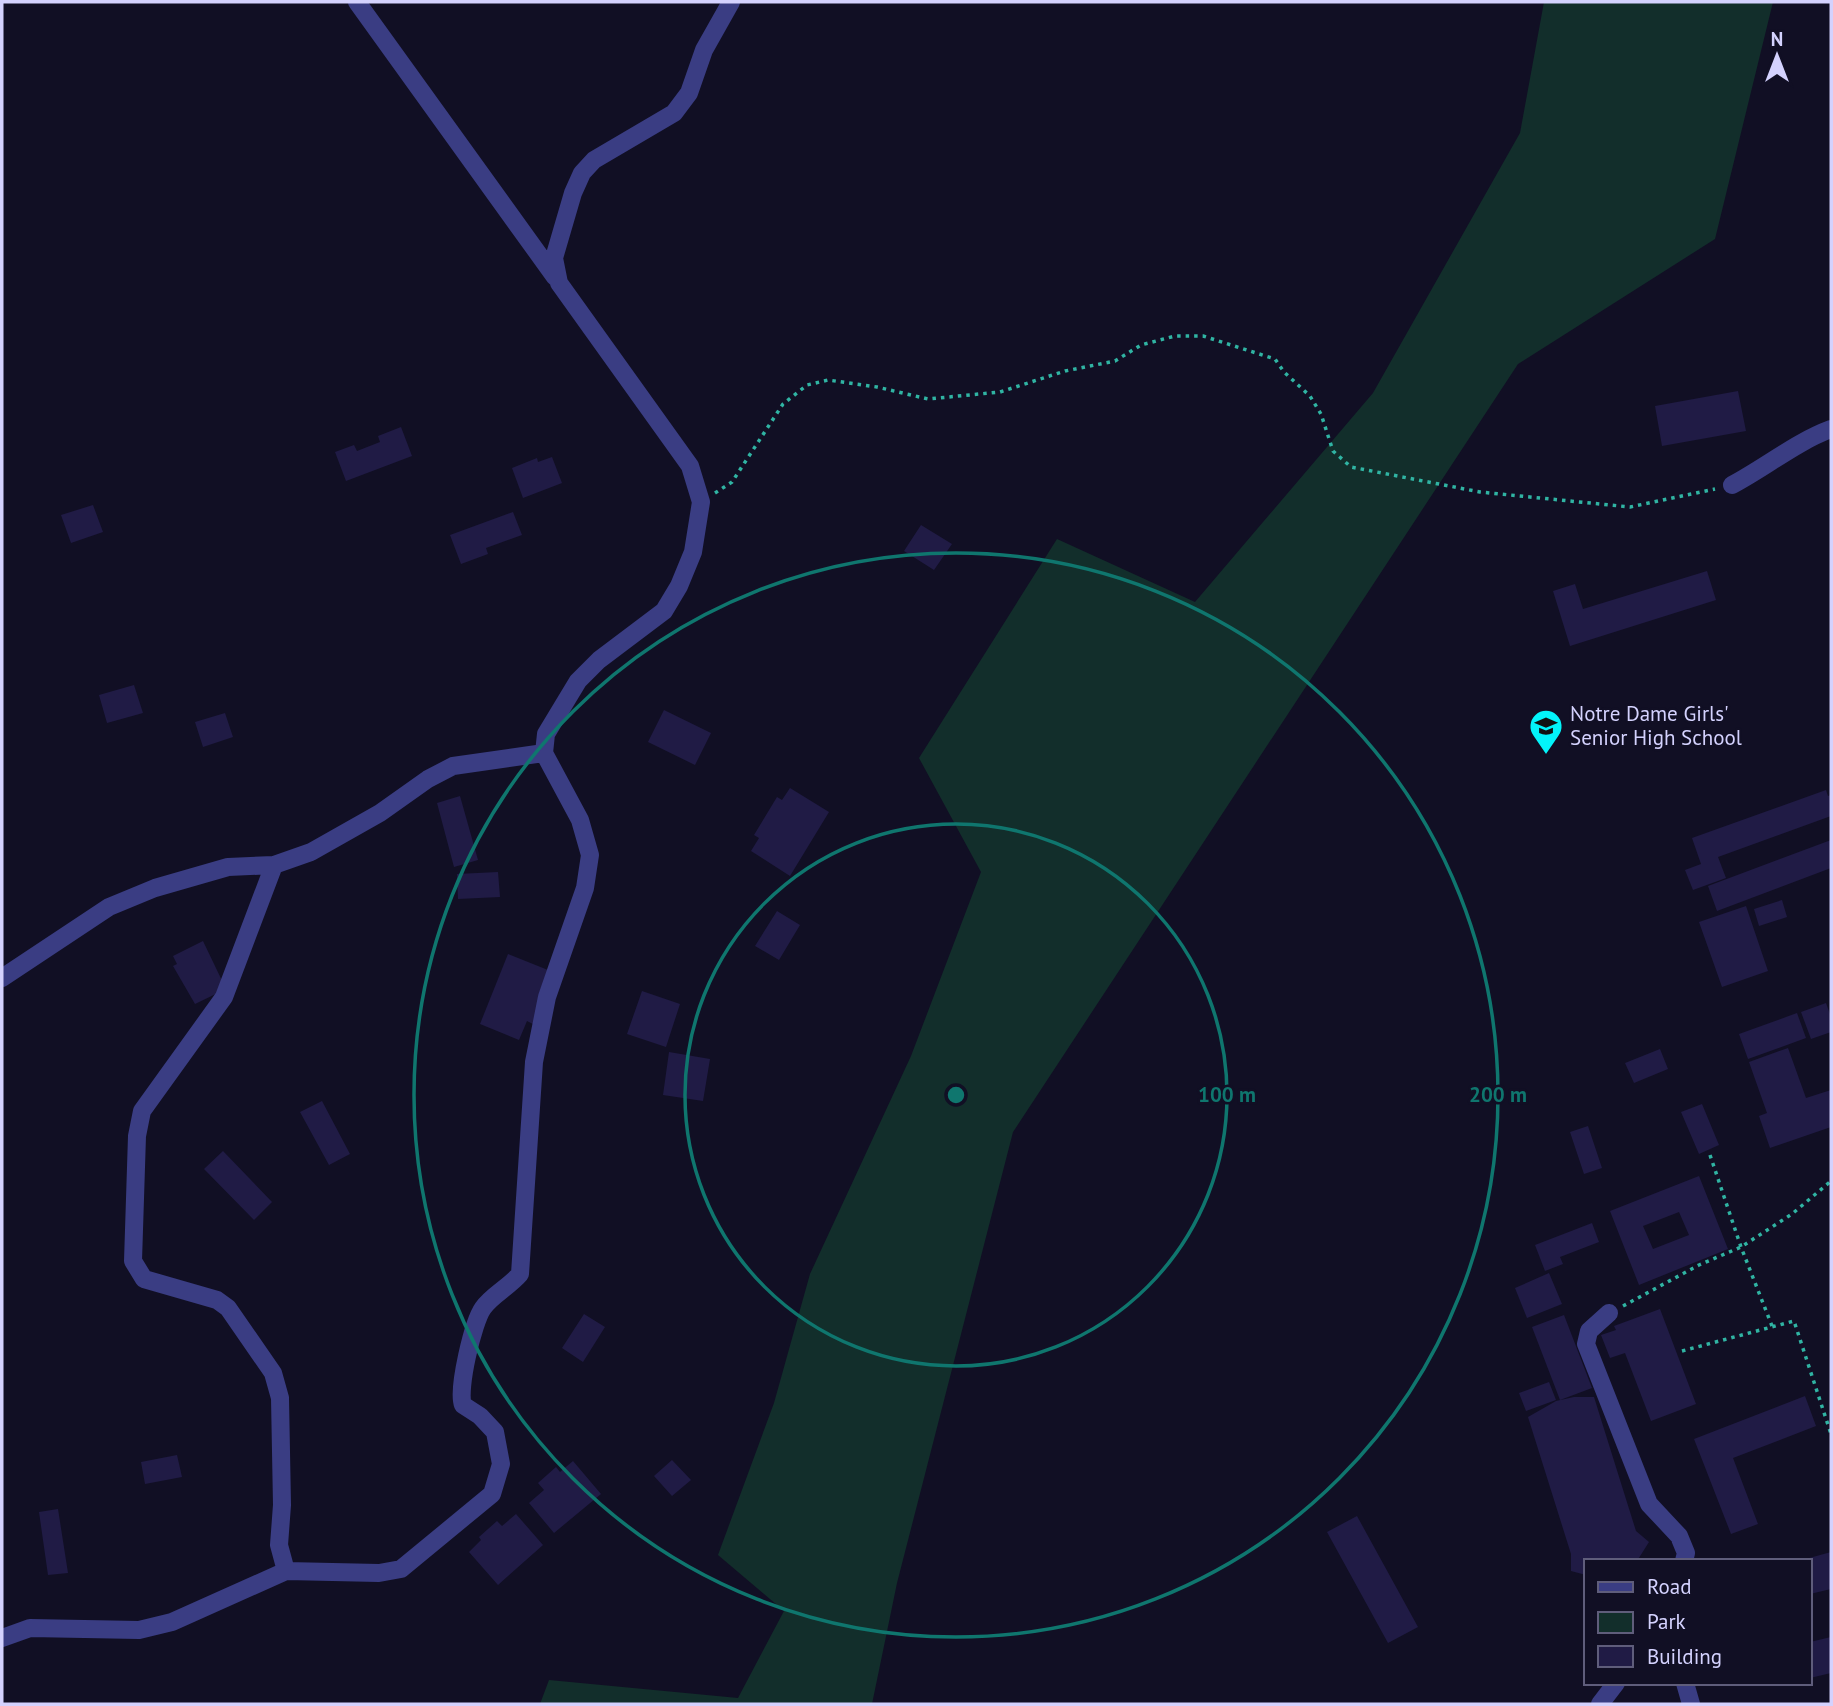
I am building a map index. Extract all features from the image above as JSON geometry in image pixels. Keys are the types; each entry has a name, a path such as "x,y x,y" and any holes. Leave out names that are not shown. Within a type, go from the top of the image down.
{"street":[{"path":"2,1637 30,1628 139,1630 172,1622 286,1571 379,1573 401,1569 492,1494 501,1464 495,1432 480,1416 463,1405 461,1388 479,1315 487,1303 520,1274 534,1062 547,997 585,888 590,855 580,820 544,753 546,734 570,689 598,660 664,611 693,552 701,502 690,467 357,2"},
{"path":"559,283 554,258 573,193 582,173 594,160 674,113 689,93 704,50 731,2"},
{"path":"1732,485 1773,463 1806,439 1831,429"},
{"path":"2,978 109,907 144,893 229,867 274,865 311,852 380,813 428,779 453,766 544,753"},
{"path":"274,865 224,997 142,1111 137,1136 133,1261 144,1279 217,1300 229,1308 273,1373 280,1398 282,1505 279,1545 286,1571"},
{"path":"1609,1313 1589,1331 1586,1345 1649,1504 1679,1536 1686,1553 1684,1559"},
{"path":"1600,1704 1614,1685"},
{"path":"1686,1685 1691,1704"}],"path":[{"path":"701,502 732,482 783,404 807,385 828,380 877,387 928,399 1000,393 1065,371 1115,361 1141,345 1175,337 1203,337 1275,359 1310,396 1321,414 1333,451 1351,467 1480,492 1630,507 1732,485"},
{"path":"1710,1155 1741,1247 1772,1326"},
{"path":"1609,1313 1699,1265 1741,1247 1792,1214 1831,1181"},
{"path":"1682,1351 1794,1321 1831,1434"}],"green space":[{"path":"1544,2 1773,2 1715,239 1518,364 1013,1132 897,1583 872,1704 540,1704 549,1680 738,1698 784,1611 718,1555 774,1403 810,1274 911,1056 981,872 919,758 1057,539 1195,602 1373,393 1520,133"}],"building":[{"path":"1738,391 1746,431 1662,446 1655,406"},
{"path":"401,427 412,456 346,481 335,452 354,445 357,451 380,442 378,436"},
{"path":"552,457 562,483 523,498 512,468 537,458 538,462"},
{"path":"93,505 103,532 71,543 61,515"},
{"path":"513,512 522,535 486,548 488,554 461,564 450,535"},
{"path":"921,525 952,544 934,570 904,551"},
{"path":"1707,571 1716,600 1570,646 1553,591 1575,584 1583,609"},
{"path":"134,685 143,713 107,723 99,695"},
{"path":"664,710 711,733 695,765 648,742"},
{"path":"225,713 233,737 203,747 195,722"},
{"path":"790,788 829,812 790,876 751,851 759,838 754,835 777,797 782,800"},
{"path":"1826,790 1828,796 1831,795 1831,816 1718,857 1726,878 1693,890 1685,870 1701,864 1692,838"},
{"path":"460,796 478,860 454,867 437,803"},
{"path":"1831,840 1831,868 1717,911 1708,886"},
{"path":"498,872 500,897 458,899 457,874"},
{"path":"1782,900 1787,917 1759,926 1754,909"},
{"path":"1746,906 1768,971 1722,987 1699,922"},
{"path":"777,911 800,925 779,960 755,946"},
{"path":"203,941 226,989 195,1004 173,966 177,964 173,956"},
{"path":"508,954 548,970 538,996 544,998 533,1024 527,1021 519,1040 480,1024"},
{"path":"642,991 680,1004 666,1047 627,1034"},
{"path":"1826,1003 1831,1017 1831,1032 1811,1039 1801,1012"},
{"path":"1797,1013 1806,1038 1748,1059 1739,1034"},
{"path":"1788,1048 1806,1098 1831,1090 1831,1127 1770,1148 1759,1116 1767,1113 1749,1062"},
{"path":"1660,1049 1668,1069 1634,1083 1625,1063"},
{"path":"669,1052 710,1059 703,1101 663,1095"},
{"path":"322,1101 350,1154 329,1165 300,1112"},
{"path":"1702,1104 1719,1145 1699,1154 1681,1112"},
{"path":"1588,1126 1602,1168 1584,1174 1570,1132"},
{"path":"223,1151 272,1202 254,1220 204,1169"},
{"path":"1699,1176 1728,1249 1639,1285 1610,1211","holes":["1679,1212 1689,1235 1653,1249 1643,1226"]},
{"path":"1592,1223 1599,1242 1560,1257 1563,1264 1545,1271 1535,1245"},
{"path":"1549,1273 1562,1304 1527,1318 1515,1288"},
{"path":"1660,1309 1696,1404 1651,1421 1625,1353 1610,1358 1601,1335 1616,1330 1614,1326"},
{"path":"584,1314 605,1327 583,1362 562,1348"},
{"path":"1564,1315 1592,1388 1560,1400 1532,1327"},
{"path":"1549,1382 1556,1400 1526,1411 1519,1393"},
{"path":"1805,1396 1816,1426 1733,1458 1758,1524 1731,1534 1694,1439"},
{"path":"1594,1397 1636,1531 1649,1542 1638,1559 1584,1559 1584,1574 1571,1571 1571,1554 1528,1417 1556,1401"},
{"path":"177,1455 182,1477 145,1484 141,1462"},
{"path":"672,1460 691,1480 672,1496 654,1476"},
{"path":"573,1461 601,1494 554,1533 529,1503 544,1490 538,1483 556,1467 560,1472"},
{"path":"58,1509 68,1573 48,1575 39,1512"},
{"path":"516,1514 543,1545 498,1585 469,1552 481,1540 479,1537 497,1521 502,1526"},
{"path":"1357,1516 1418,1627 1388,1643 1327,1532"},
{"path":"1831,1552 1831,1589 1812,1594 1812,1559 1806,1559"},
{"path":"1831,1637 1831,1673 1812,1678 1812,1642"}],"place":[{"name":"Notre Dame Girls' Senior High School","path":"1546,756"}]}
